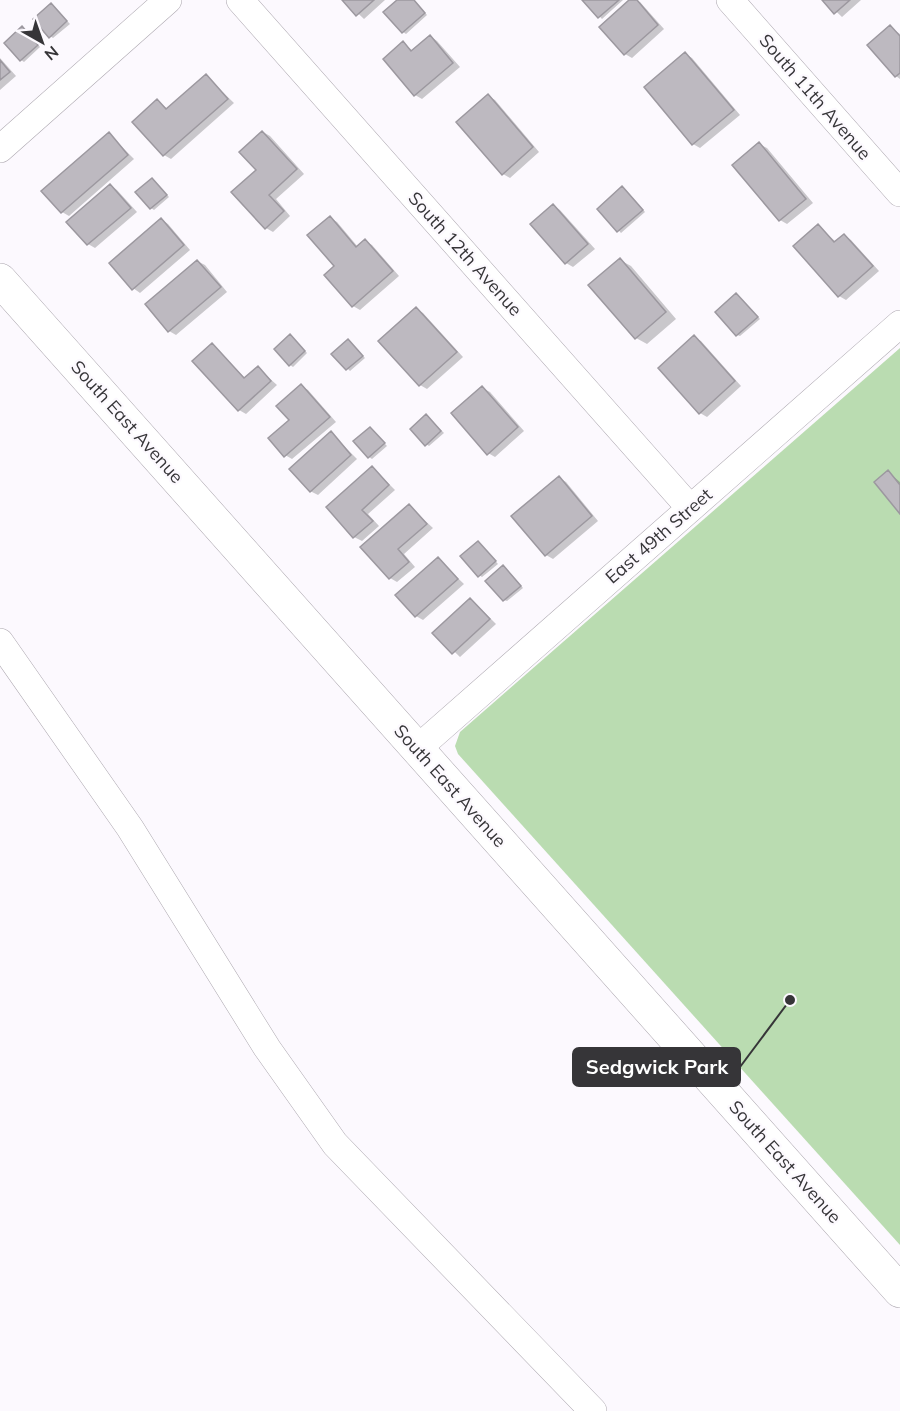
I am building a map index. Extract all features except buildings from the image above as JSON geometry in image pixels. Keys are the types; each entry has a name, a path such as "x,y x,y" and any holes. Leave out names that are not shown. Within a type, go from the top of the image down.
{"main road":[{"name":"South East Avenue","path":"0,280 900,1291"}],"street":[{"path":"0,149 168,0"},
{"name":"South 12th Avenue","path":"240,0 690,508"},
{"name":"South 11th Avenue","path":"729,0 900,194"},
{"name":"East 49th Street","path":"417,749 900,324"},
{"path":"0,642 129,828 267,1048 335,1144 594,1411"}],"green space":[{"path":"900,348 900,1245 458,754 455,746 460,732"}],"place":[{"name":"Sedgwick Park","path":"790,1000"}]}
